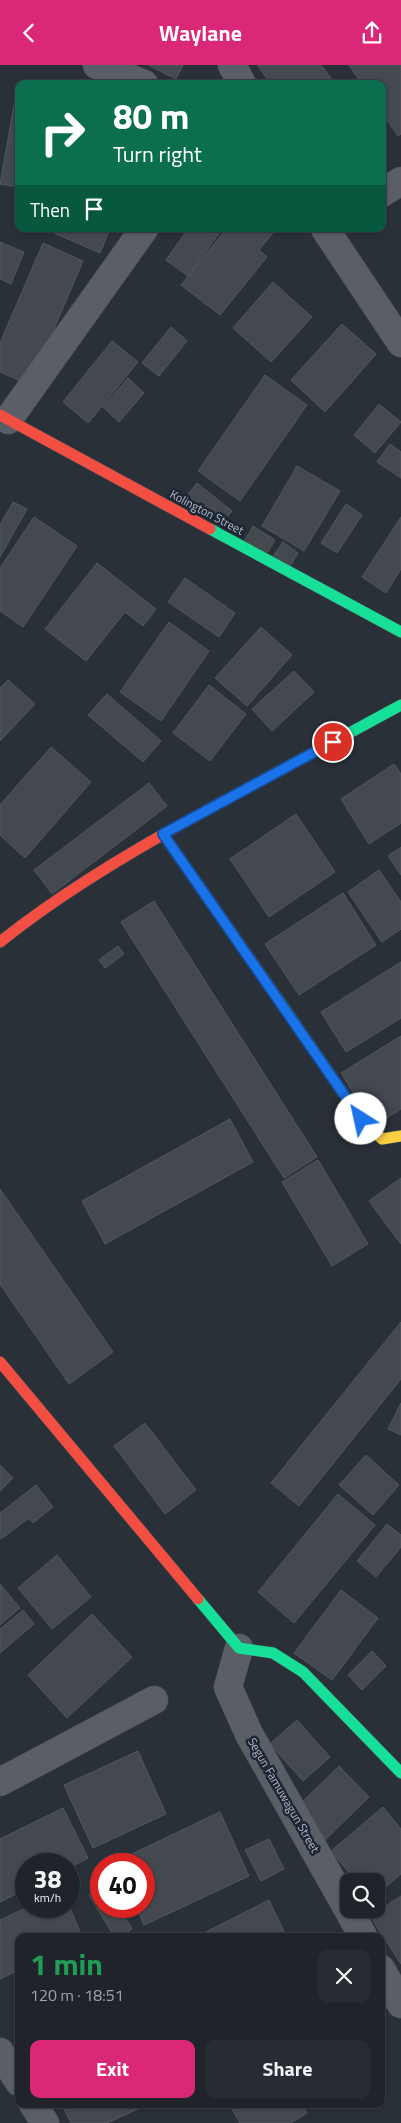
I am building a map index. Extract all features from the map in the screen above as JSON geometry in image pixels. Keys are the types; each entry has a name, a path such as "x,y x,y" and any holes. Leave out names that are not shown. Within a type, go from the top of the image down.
{"street":[{"path":"97,65 134,80"},
{"path":"232,65 240,80"},
{"path":"386,190 401,181"},
{"path":"4,417 142,232"},
{"path":"329,232 401,343"},
{"name":"Kolington Street","path":"4,417 401,632"},
{"path":"0,942 40,910 163,834 401,705"},
{"path":"163,834 361,1119 382,1139 401,1136"},
{"path":"0,1362 239,1648 273,1653 303,1671 401,1773"},
{"name":"Segun Famuwagun Street","path":"239,1648 228,1687 249,1734 361,1933"},
{"path":"0,1782 154,1700"},
{"path":"385,1976 401,2004"},
{"path":"0,2052 15,2076"},
{"path":"36,2108 45,2123"}],"building":[{"path":"148,65 183,65 176,79"},
{"path":"257,65 321,65 332,80 268,80"},
{"path":"349,65 401,65 401,134 398,136 386,119 386,80 359,80"},
{"path":"15,99 15,186 0,184"},
{"path":"54,232 109,232 100,253"},
{"path":"186,232 220,232 188,276 166,260"},
{"path":"224,232 274,232 259,250 267,257 220,315 181,285"},
{"path":"0,242 24,252 11,284 0,279"},
{"path":"43,243 83,261 30,385 0,372 0,343"},
{"path":"273,282 312,317 271,362 233,328"},
{"path":"342,324 376,354 325,412 291,380"},
{"path":"171,327 187,341 159,376 142,363"},
{"path":"112,341 138,362 88,423 63,402"},
{"path":"265,375 307,405 240,501 198,471"},
{"path":"128,378 144,393 119,422 103,407"},
{"path":"379,404 401,422 375,453 354,435"},
{"path":"390,444 401,452 401,478 377,462"},
{"path":"297,466 340,491 304,551 262,526"},
{"path":"197,483 232,511 219,527 184,499"},
{"path":"13,502 27,509 0,557 0,525"},
{"path":"346,504 362,515 337,553 321,543"},
{"path":"34,517 77,546 23,627 0,611 0,568"},
{"path":"401,517 401,569 386,593 362,577"},
{"path":"253,526 275,540 266,555 244,542"},
{"path":"283,542 298,553 288,569 272,558"},
{"path":"97,563 156,609 143,626 125,612 86,661 45,629"},
{"path":"185,578 235,613 219,637 168,602"},
{"path":"169,622 209,651 161,721 120,692"},
{"path":"261,627 292,655 247,706 215,678"},
{"path":"294,671 314,692 272,731 252,709"},
{"path":"8,680 35,704 0,741 0,688"},
{"path":"209,685 246,714 210,761 173,733"},
{"path":"107,694 161,741 143,762 88,715"},
{"path":"51,747 91,782 25,858 0,835 0,805"},
{"path":"394,764 401,774 401,823 369,844 341,799"},
{"path":"149,783 167,806 52,894 34,870"},
{"path":"296,814 335,872 269,917 230,859"},
{"path":"401,847 401,875 388,856"},
{"path":"379,870 401,902 401,929 382,942 348,892"},
{"path":"343,893 376,945 299,995 265,944"},
{"path":"154,901 317,1157 284,1178 121,922"},
{"path":"118,946 124,954 105,968 99,960"},
{"path":"401,962 401,1018 346,1052 321,1012"},
{"path":"401,1036 401,1109 374,1126 341,1073"},
{"path":"230,1119 253,1162 105,1244 82,1201"},
{"path":"318,1160 368,1244 332,1266 282,1182"},
{"path":"401,1178 401,1244 369,1201"},
{"path":"0,1189 113,1352 69,1384 0,1284"},
{"path":"401,1322 401,1379 299,1506 271,1483"},
{"path":"401,1403 401,1435 388,1429"},
{"path":"145,1423 196,1490 165,1514 114,1446"},
{"path":"366,1455 399,1485 373,1515 339,1485"},
{"path":"0,1465 13,1478 0,1491"},
{"path":"36,1485 53,1507 33,1523 29,1518 1,1539 0,1513"},
{"path":"338,1494 375,1525 294,1623 258,1592"},
{"path":"387,1524 401,1535 401,1547 376,1577 357,1561"},
{"path":"57,1555 91,1597 52,1629 18,1588"},
{"path":"0,1584 20,1608 0,1625"},
{"path":"341,1590 378,1618 332,1680 294,1653"},
{"path":"23,1610 34,1624 0,1653 0,1629"},
{"path":"92,1614 132,1657 67,1718 28,1675"},
{"path":"372,1651 386,1666 362,1690 348,1675"},
{"path":"297,1720 330,1757 303,1781 270,1744"},
{"path":"138,1751 166,1814 93,1848 64,1785"},
{"path":"339,1766 369,1797 325,1840 295,1809"},
{"path":"383,1807 401,1829 401,1874 385,1887 385,1873 349,1873 331,1851"},
{"path":"63,1808 88,1858 80,1862 80,1853 15,1853 15,1894 0,1902 0,1839"},
{"path":"220,1812 249,1876 144,1925 141,1918 155,1918 155,1853 134,1853"},
{"path":"269,1839 284,1869 261,1881 245,1850"},
{"path":"401,1896 401,1964 385,1939 385,1933 381,1933 371,1918 385,1918 385,1906"},
{"path":"269,1900 285,1933 204,1933"},
{"path":"15,1913 15,1918 74,1918 81,1933 15,1933 15,1972 0,1979 0,1920"},
{"path":"103,1918 125,1918 132,1929 125,1933 112,1933"},
{"path":"64,2108 140,2108 107,2123 71,2123"},
{"path":"231,2108 304,2108 307,2113 291,2123 240,2123"}],"traffic: fast":[{"path":"210,529 401,632"},
{"path":"198,815 401,705"},
{"path":"198,1599 239,1648 273,1653 303,1672 401,1773"}],"traffic: slow":[{"path":"278,999 361,1119 382,1139 401,1136"}],"traffic: jam":[{"path":"0,415 210,529"},
{"path":"0,942 96,874 198,815"},
{"path":"163,834 278,999"},
{"path":"0,1362 198,1599"}],"route":[{"path":"333,742 163,834 361,1119"}]}
